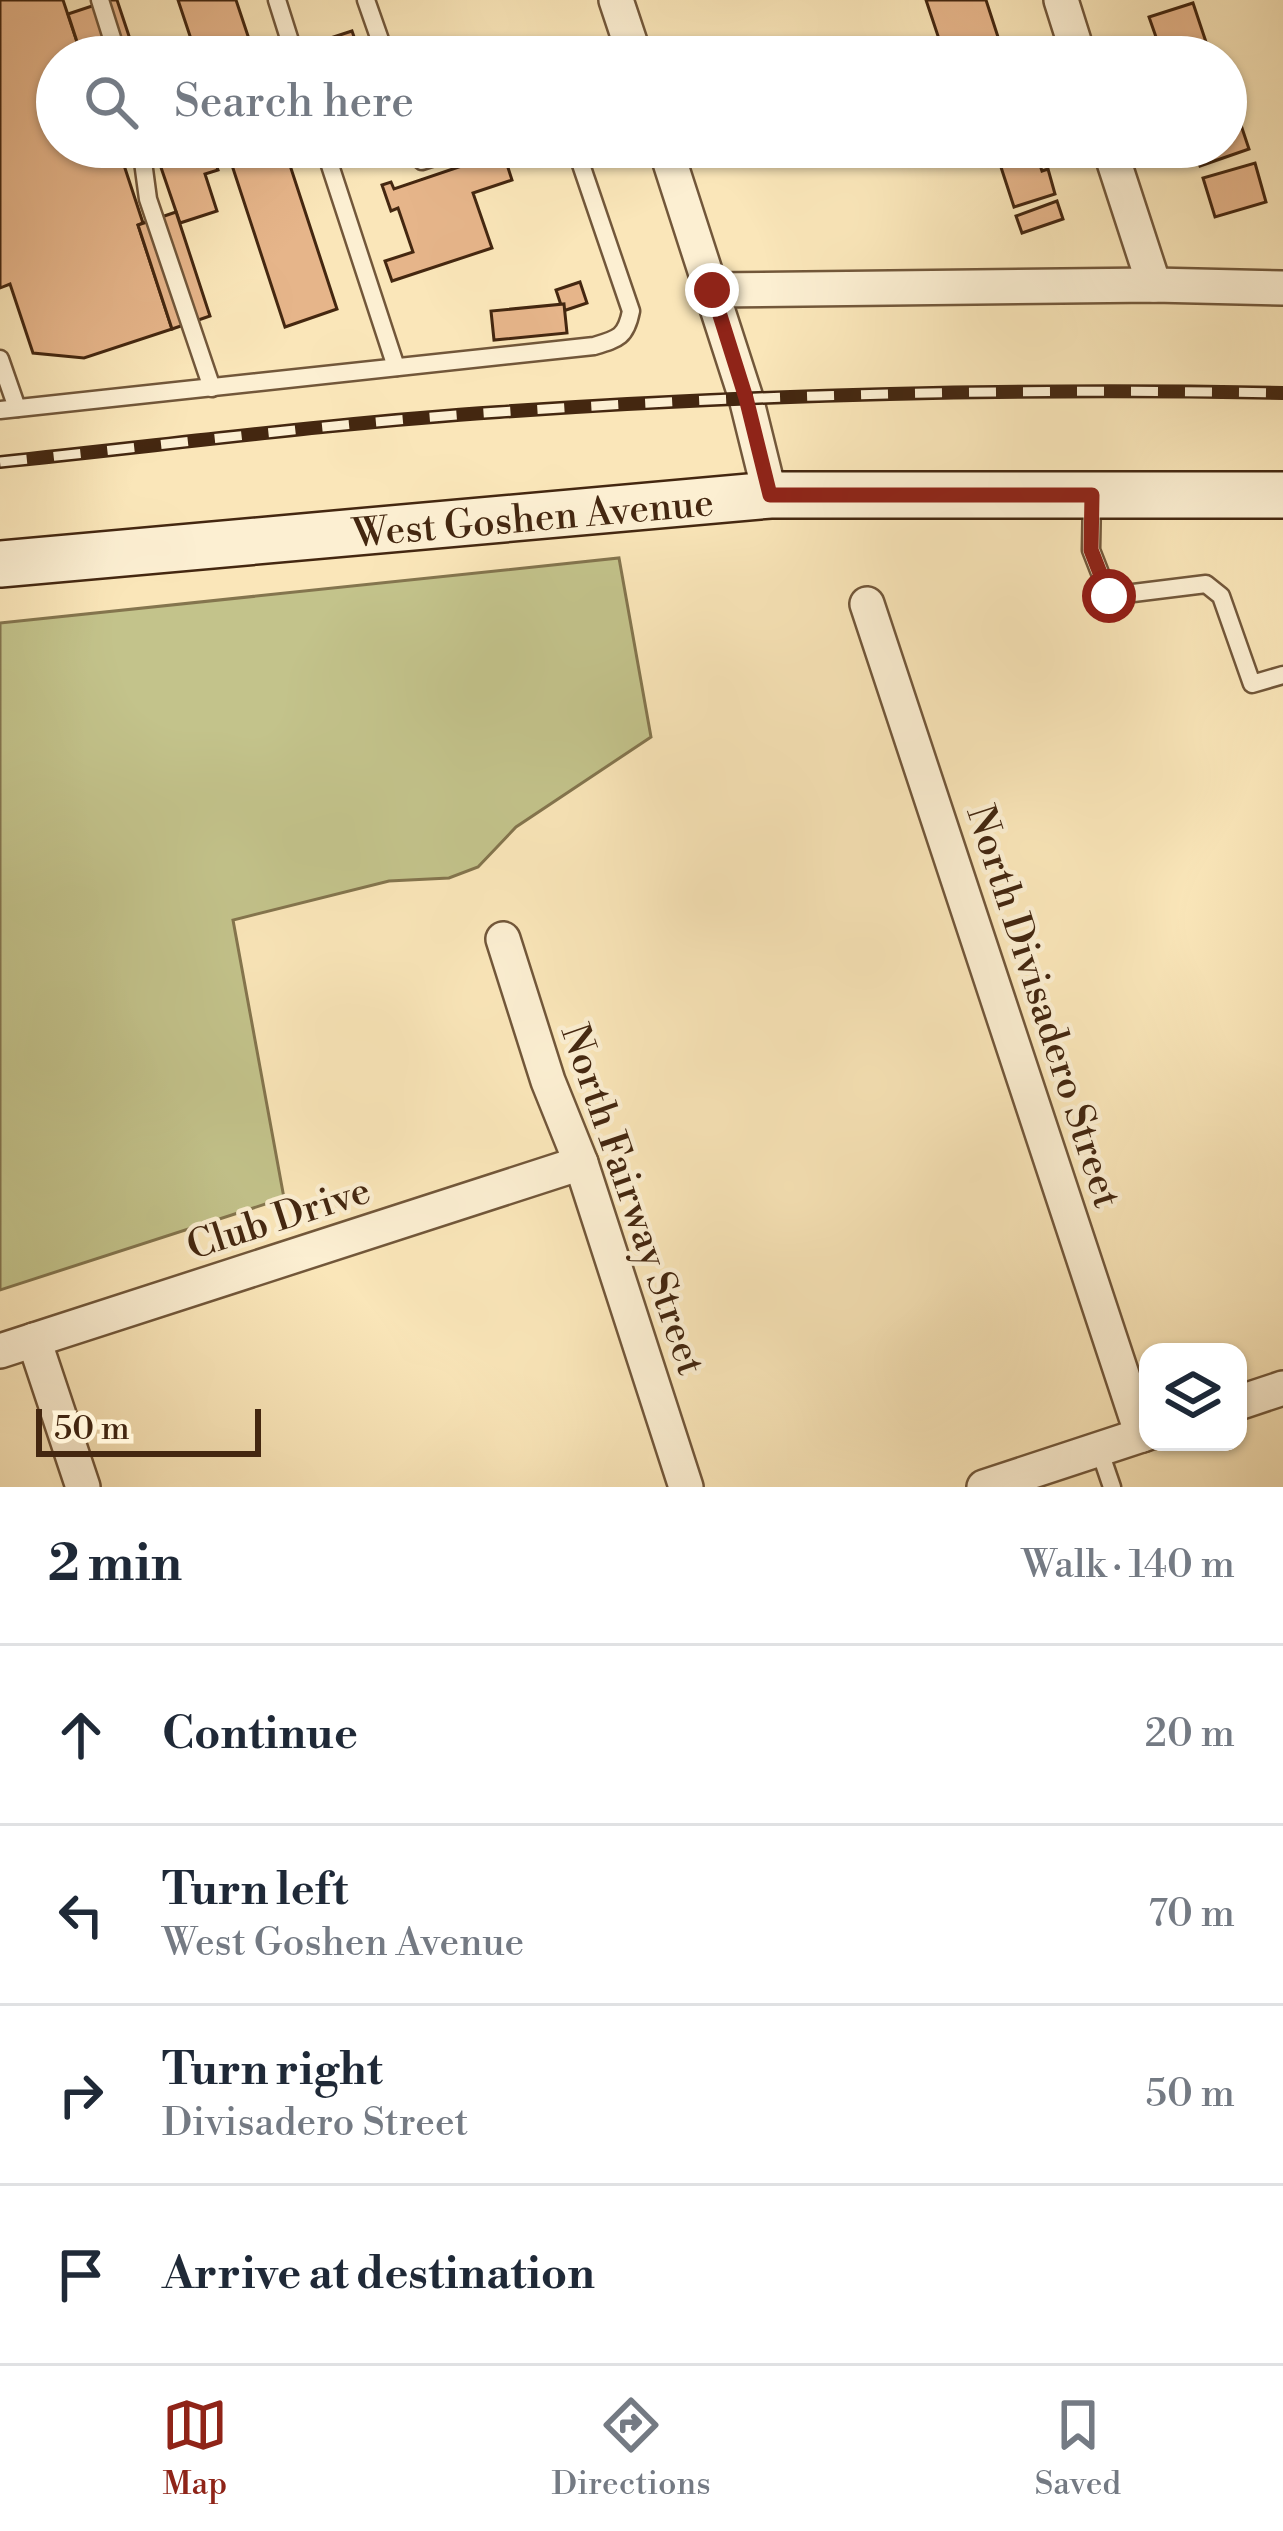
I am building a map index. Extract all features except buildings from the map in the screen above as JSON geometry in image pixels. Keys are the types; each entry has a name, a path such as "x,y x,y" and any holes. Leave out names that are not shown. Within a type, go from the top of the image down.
{"main road":[{"name":"West Goshen Avenue","path":"0,564 770,495 1283,495"}],"street":[{"path":"616,0 628,36"},
{"path":"1061,0 1072,36"},
{"path":"672,168 746,398 770,495"},
{"path":"1116,168 1154,285"},
{"path":"712,290 1283,288"},
{"name":"North Divisadero Street","path":"867,604 1139,1416"},
{"name":"North Fairway Street","path":"503,938 686,1487"},
{"name":"Club Drive","path":"0,1352 581,1163"},
{"path":"34,1340 83,1487"},
{"path":"1247,1400 1283,1388"},
{"path":"984,1487 1139,1436"}],"lane":[{"path":"100,0 111,36"},
{"path":"277,0 288,36"},
{"path":"367,0 379,36"},
{"path":"144,168 148,199 212,388"},
{"path":"331,168 396,368"},
{"path":"0,359 9,409 594,346 617,339 628,326 631,311 582,168"},
{"path":"1092,495 1091,550 1109,596 1206,584 1222,596 1252,684 1283,675"},
{"path":"1099,1449 1112,1487"}],"green space":[{"path":"619,558 651,737 516,827 478,867 449,878 389,881 233,920 284,1198 0,1290 0,623"}],"railway":[{"path":"0,462 374,422 597,406 891,394 1283,393"}],"route":[{"path":"712,290 770,495 1092,495 1091,550 1109,596"}]}
